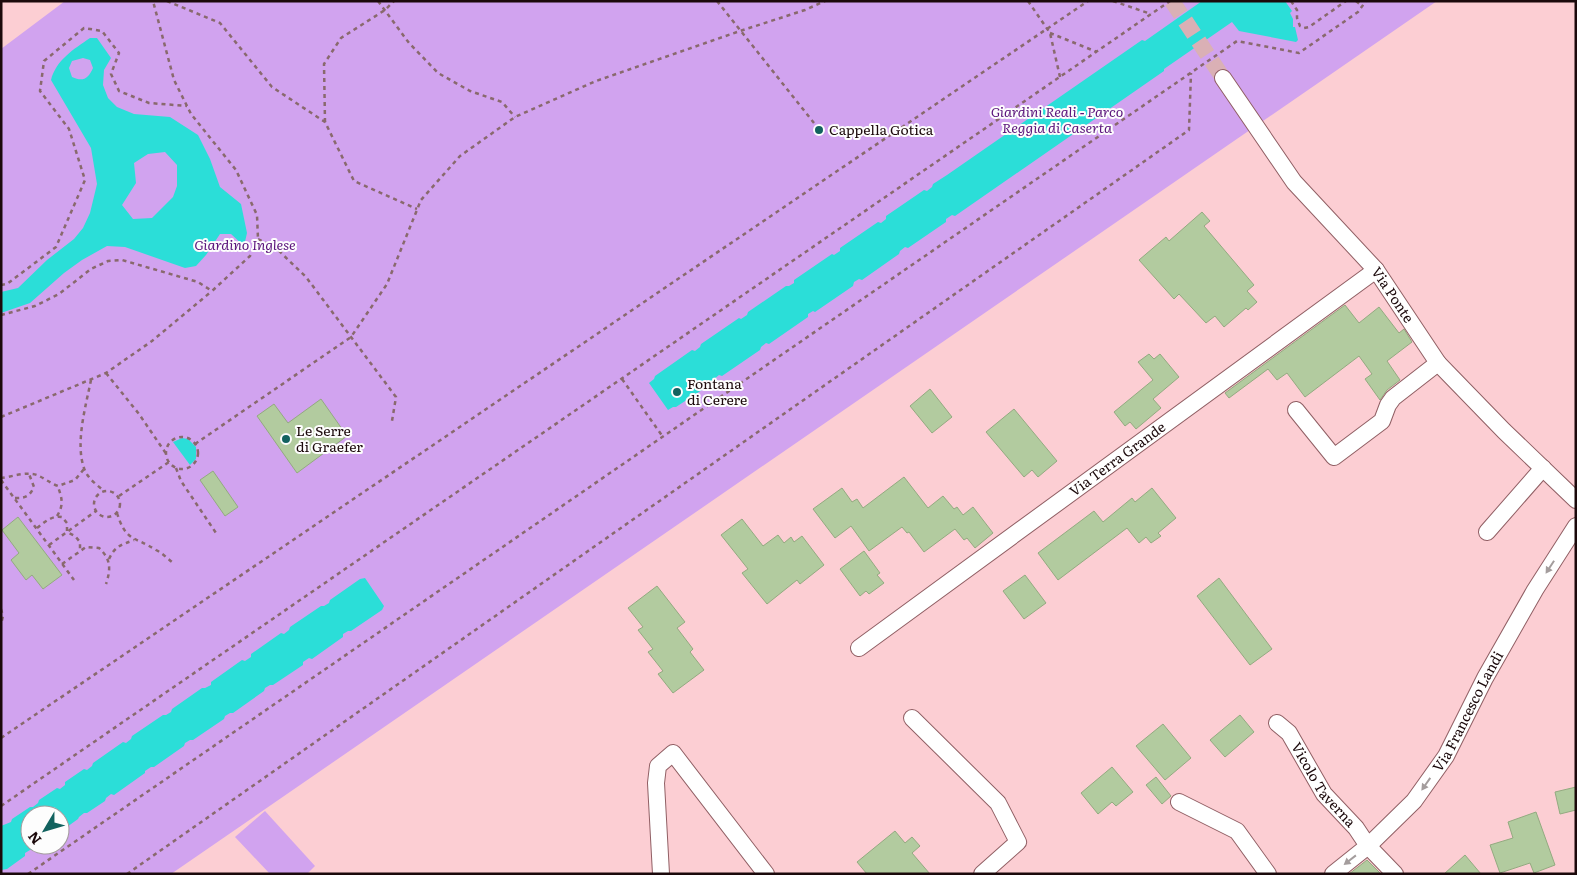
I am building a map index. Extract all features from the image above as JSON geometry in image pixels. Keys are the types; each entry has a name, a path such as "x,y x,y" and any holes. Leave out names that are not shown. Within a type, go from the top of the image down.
{"street":[{"name":"Via Ponte","path":"1223,78 1294,182 1376,270 1438,363 1504,431 1576,500"},
{"name":"Via Terra Grande","path":"859,648 1376,270"},
{"path":"1296,410 1334,457 1382,421 1393,398 1438,363"},
{"path":"1487,532 1543,468"},
{"name":"Via Francesco Landi","path":"1333,874 1368,846 1414,801 1446,756 1485,678 1535,590 1576,526"},
{"path":"912,718 998,803 1010,824 1018,842 982,874"},
{"name":"Vicolo Taverna","path":"1277,723 1289,733 1324,794 1356,828 1368,846 1395,874"},
{"path":"661,874 656,783 658,766 673,753 766,874"},
{"path":"1179,802 1237,831 1268,874"}],"path":[{"path":"1,417 106,373 152,342 250,256 258,239 257,215 236,170 191,114 174,80 153,1"},
{"path":"168,1 220,22 272,87 325,122"},
{"path":"378,1 409,43 438,73 470,91 502,102 515,117"},
{"path":"394,1 386,10 341,38 324,64 325,122 354,181 417,209"},
{"path":"717,1 814,123"},
{"path":"195,444 351,337 387,284 421,200 460,156 515,117 596,81 805,10 825,1"},
{"path":"1028,1 1048,31 1060,77"},
{"path":"1,738 1048,31 1088,1"},
{"path":"1113,1 1151,14"},
{"path":"1,806 1170,1"},
{"path":"1291,1 1297,10 1300,26 1304,28 1309,27 1346,1"},
{"path":"1356,1 1362,6"},
{"path":"28,874 1237,41 1299,53 1358,12 1366,1"},
{"path":"1,285 7,284 56,247 85,180 69,129 40,91 44,61 84,28 102,31 119,53 111,74 119,91 149,103 187,106"},
{"path":"1048,31 1097,52"},
{"path":"127,874 1189,130 1191,73"},
{"path":"258,239 276,248 306,277 396,397 392,420"},
{"path":"1,316 35,306 59,294 91,269 108,260 122,260 141,265 198,282 212,291"},
{"path":"106,373 139,414 167,455 169,462 176,468 181,481 216,533"},
{"path":"622,378 663,437"},
{"path":"91,379 84,415 81,449 84,469 90,479 104,491 112,492 118,496 120,505 116,513 110,517 106,517 97,511 95,507 95,499 104,491"},
{"path":"167,455 169,445 176,439 186,438 195,444 198,453 195,463 186,469 176,468"},
{"path":"118,496 169,462"},
{"path":"74,580 1,479 29,474 36,475 46,482 58,486 75,480 84,469"},
{"path":"15,498 25,498 30,494 34,487 29,474"},
{"path":"37,528 57,516 61,509 62,498 58,486"},
{"path":"49,545 97,511"},
{"path":"116,513 127,534 135,540 156,549 172,562"},
{"path":"57,516 62,517 67,523 67,532"},
{"path":"67,532 75,536 80,542 80,550"},
{"path":"106,584 110,572 109,559 112,550 135,540"},
{"path":"62,564 86,547 99,548 109,559"},
{"path":"1,609 3,616 1,624"}],"green space":[{"path":"65,1 1437,1 171,874 1,874 1,49"},
{"path":"265,811 315,866 307,874 270,874 235,837"}],"water":[{"path":"1202,1 1285,1 1292,11 1290,13 1298,40 1296,42 1239,31 1232,22 955,216 952,215 946,219 946,222 908,248 905,247 899,254 862,280 859,279 854,282 853,286 815,312 813,311 808,314 808,317 769,344 766,343 760,350 722,376 719,375 714,379 714,382 676,407 668,410 649,383 655,376 692,350 695,351 701,344 739,318 741,319 747,315 748,312 786,286 794,283 794,280 832,254 834,255 840,251 840,248 878,222 881,223 886,219 886,216 924,190 927,191 933,184 1142,40 1145,41"},
{"path":"90,38 97,38 111,58 104,70 103,85 108,98 117,107 134,114 170,117 198,135 210,159 220,187 241,204 247,233 244,246 231,234 220,234 196,266 185,268 125,247 107,246 64,273 30,303 1,313 1,292 18,288 47,260 74,239 83,228 90,213 97,184 91,148 51,80 61,61","holes":["83,58 90,60 93,68 91,72 82,79 72,77 69,68 72,61","165,152 177,165 177,186 173,197 152,218 133,219 122,205 136,183 134,163 148,154"]},
{"path":"182,438 188,439 196,447 196,459 190,465 173,442"},
{"path":"365,578 384,606 382,610 351,631 343,634 343,637 312,659 309,658 303,662 303,665 273,685 265,688 264,691 233,713 225,716 224,719 193,740 185,743 184,746 145,771 145,773 114,795 111,794 105,801 84,813 70,825 70,805 36,805 39,800 57,788 60,789 65,785 65,782 84,769 87,770 93,763 123,742 126,743 132,736 163,715 171,712 172,709 202,688 211,685 211,682 242,660 245,661 251,657 251,654 281,633 284,634 290,627 321,606 329,603 330,600 360,579"},
{"path":"20,814 20,855 25,856 7,869 1,870 1,826 11,822 12,819"}],"building":[{"path":"1202,212 1210,221 1204,226 1254,285 1247,291 1257,302 1248,310 1246,308 1224,327 1215,316 1206,323 1179,294 1174,299 1139,260 1166,237 1169,241"},
{"path":"1345,305 1359,323 1379,307 1399,333 1404,329 1412,342 1387,361 1400,380 1387,390 1380,400 1365,379 1372,374 1359,356 1305,397 1287,373 1277,380 1268,369 1229,398 1225,393"},
{"path":"1149,354 1154,359 1160,354 1179,377 1153,399 1161,408 1136,429 1130,422 1125,426 1114,412 1153,380 1138,362"},
{"path":"930,389 952,417 932,433 910,406"},
{"path":"321,399 347,436 297,473 257,416 274,404 288,423"},
{"path":"1014,409 1057,461 1038,477 1032,470 1024,477 986,432"},
{"path":"213,471 238,507 225,516 200,480"},
{"path":"904,477 928,508 943,496 954,509 957,507 963,515 973,507 993,533 975,548 967,538 964,540 955,529 924,552 909,532 907,533 902,527 869,551 851,526 835,538 813,509 842,488 852,502 857,499 863,508"},
{"path":"1152,488 1176,518 1158,533 1161,536 1151,543 1146,537 1139,543 1127,528 1058,580 1038,553 1094,511 1103,522 1132,498 1135,502"},
{"path":"18,517 62,575 43,589 32,575 26,580 11,560 19,553 2,530"},
{"path":"742,519 763,546 778,535 784,543 791,537 794,542 802,536 824,565 800,584 797,580 767,604 742,573 748,569 721,535"},
{"path":"864,551 880,573 877,575 884,583 869,594 866,591 860,596 840,569"},
{"path":"1025,575 1046,603 1024,619 1003,591"},
{"path":"1219,578 1272,649 1250,665 1197,596"},
{"path":"657,586 685,622 677,628 693,649 690,652 704,670 673,693 658,674 663,671 648,652 653,649 638,630 643,627 628,608"},
{"path":"1240,715 1254,732 1225,757 1210,740"},
{"path":"1163,724 1191,758 1165,780 1136,746"},
{"path":"1112,767 1133,792 1116,806 1112,802 1098,814 1081,793"},
{"path":"1156,777 1171,796 1162,804 1146,785"},
{"path":"1576,787 1576,810 1560,814 1555,792"},
{"path":"1536,812 1555,865 1534,873 1530,863 1500,873 1490,845 1513,838 1508,822"},
{"path":"895,831 905,843 912,837 920,846 912,853 930,874 867,874 857,862"},
{"path":"1465,855 1481,874 1444,874"},
{"path":"1367,860 1381,874 1349,874"}],"tunnel":[{"path":"1172,1 1223,78"}],"place":[{"name":"Cappella Gotica","path":"819,130"},
{"name":"Fontana di Cerere","path":"677,392"},
{"name":"Le Serre di Graefer","path":"286,439"}],"park label":[{"name":"Giardini Reali - Parco Reggia di Caserta","path":"1057,120"},
{"name":"Giardino Inglese","path":"245,245"}]}
